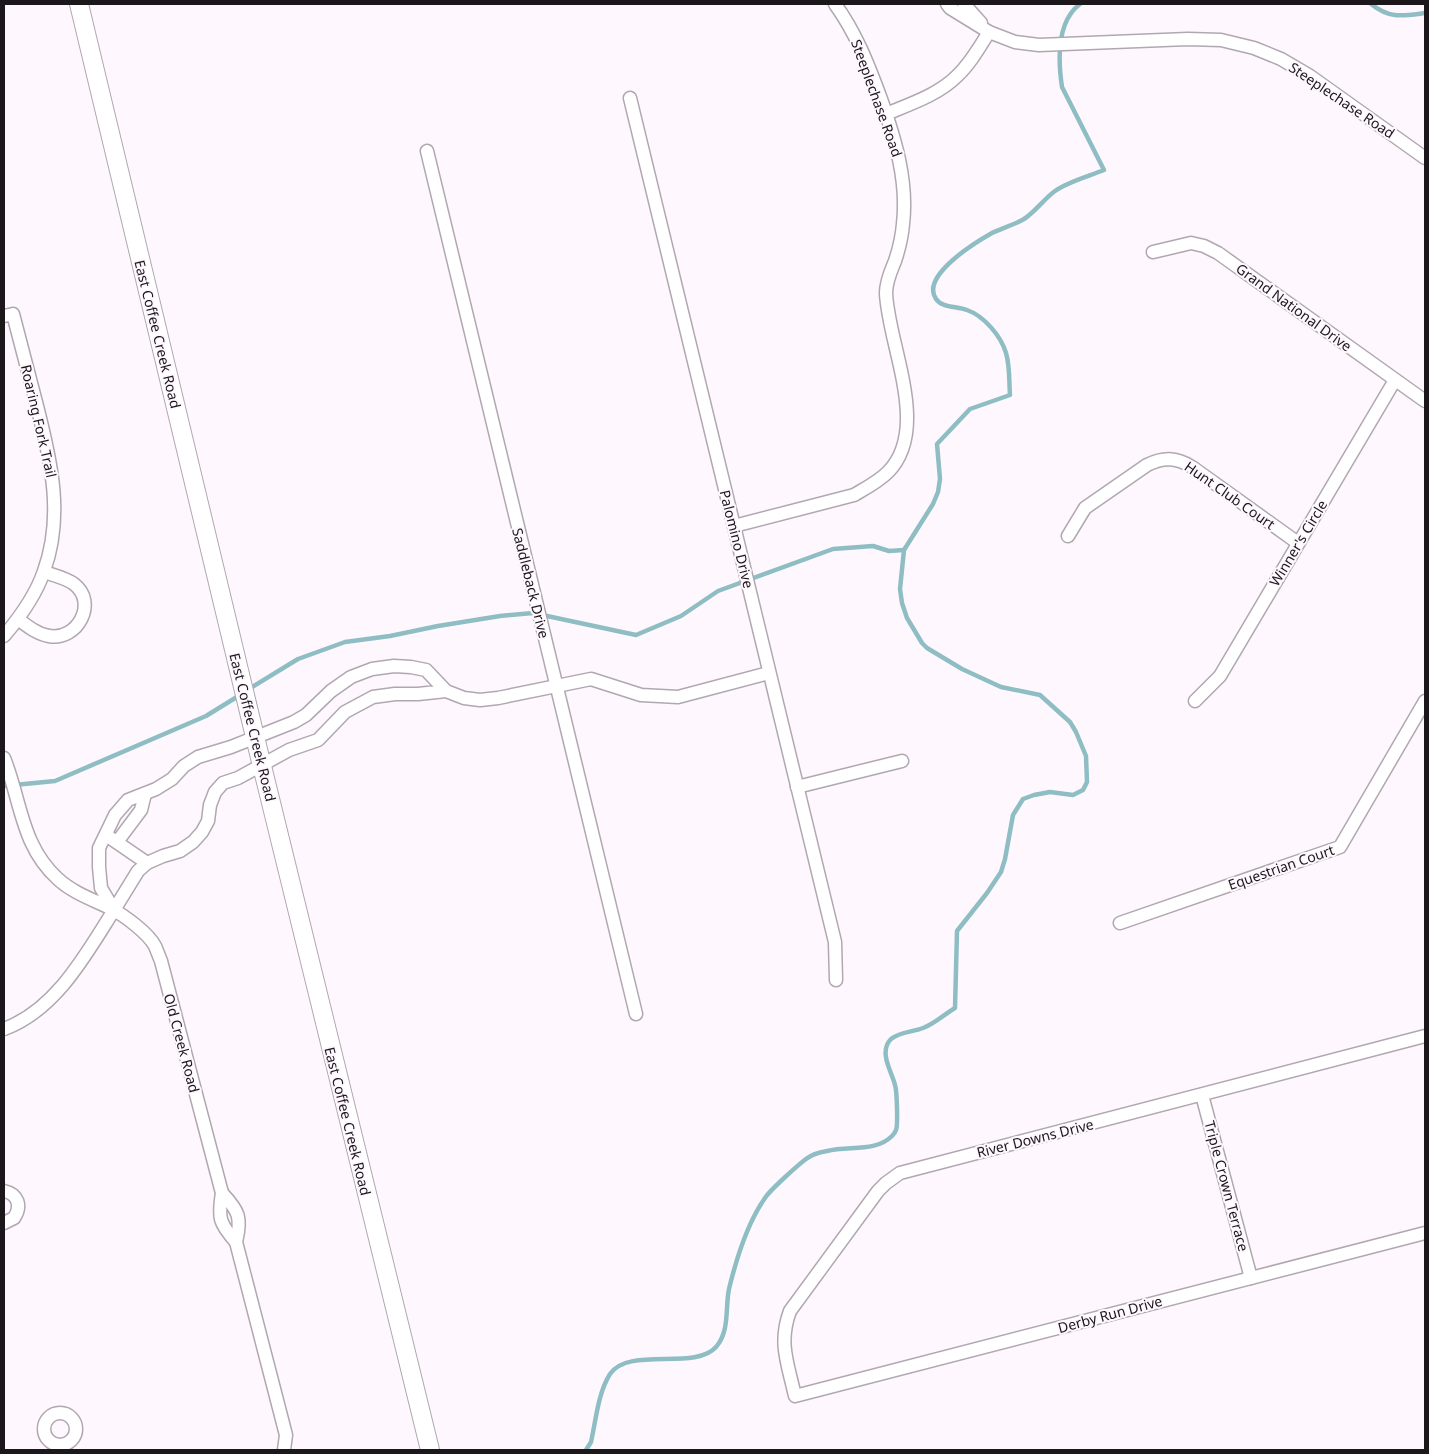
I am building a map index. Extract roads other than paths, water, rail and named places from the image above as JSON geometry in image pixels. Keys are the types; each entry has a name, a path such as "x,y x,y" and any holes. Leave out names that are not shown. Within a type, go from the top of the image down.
{"street":[{"name":"East Coffee Creek Road","path":"79,4 262,766 430,1450"},
{"name":"Steeplechase Road","path":"734,526 854,495 868,487 888,472 901,451 907,420 906,400 886,290 888,276 901,241 905,205 901,163 867,60 856,36 834,4"},
{"name":"Steeplechase Road","path":"947,4 950,8 989,32 1015,42 1039,45 1188,39 1220,40 1254,48 1281,59 1310,76 1425,158"},
{"name":"Steeplechase Road","path":"964,4 989,32"},
{"path":"886,114 925,98 957,77 972,60 989,32"},
{"name":"Palomino Drive","path":"630,98 835,942 836,980"},
{"name":"Saddleback Drive","path":"427,151 636,1014"},
{"name":"Grand National Drive","path":"1153,252 1191,242 1218,252 1425,401"},
{"name":"Roaring Fork Trail","path":"4,636 18,619 44,572 49,554 55,512 53,474 8,315"},
{"name":"Winner's Circle","path":"1195,701 1220,676 1395,380"},
{"name":"Hunt Club Court","path":"1068,536 1086,508 1146,465 1158,460 1172,458 1178,459 1192,467 1298,543"},
{"path":"18,619 39,634 50,637 62,636 71,632 83,616 84,605 81,593 73,584 44,572"},
{"path":"114,910 101,888 99,848 115,815 128,800 156,789 172,779 184,766 198,757 294,722 306,715 331,691 351,677 372,669 394,666 426,670 446,691 464,698 480,700 591,680 641,695 678,696 769,673"},
{"path":"4,1029 14,1026 32,1014 48,1001 66,981 138,871 147,863 180,851 202,832 208,821 214,792 223,784 262,766 289,750 318,740 345,712 373,698 395,694 446,691"},
{"name":"Equestrian Court","path":"1120,923 1340,848 1425,701"},
{"path":"4,758 21,818 38,854 58,880 80,894 114,910"},
{"path":"797,787 902,761"},
{"path":"117,842 141,810 144,794"},
{"path":"105,834 147,863"},
{"name":"Old Creek Road","path":"114,910 142,931 155,946 222,1193 220,1220 224,1230 236,1242"},
{"name":"River Downs Drive","path":"795,1396 783,1342 790,1311 878,1191 900,1173 1425,1036"},
{"name":"Triple Crown Terrace","path":"1202,1095 1251,1278"},
{"path":"4,1191 16,1197 18,1208 14,1218 4,1223"},
{"name":"Old Creek Road","path":"222,1193 234,1205 239,1216 240,1227 236,1242 286,1435 284,1450"},
{"name":"Derby Run Drive","path":"795,1396 1425,1233"}],"waterway":[{"path":"586,1450 591,1442 598,1407 606,1381 610,1374 619,1366 632,1361 646,1359 693,1357 706,1354 716,1347 725,1327 729,1289 743,1242 753,1218 772,1189 811,1156 835,1149 878,1145 894,1134 897,1122 896,1094 887,1062 887,1044 894,1037 927,1026 955,1008 957,931 1001,872 1013,815 1023,799 1050,792 1073,795 1083,790 1087,782 1086,756 1070,722 1040,695 1001,687 962,669 927,648 907,618 900,589 904,550 933,504 938,492 940,479 937,444 970,409 1010,395 1009,369 1004,347 1000,340 991,327 980,317 963,309 939,302 933,290 936,280 942,270 974,244 992,233 1024,219 1060,188 1104,170 1062,87 1060,42 1066,21 1080,4"},
{"path":"1371,4 1390,14 1425,13"},
{"path":"249,689 298,659 345,642 390,636 500,616 533,613 636,635 681,616 718,591 833,549 873,546 889,551 904,550"},
{"path":"4,786 55,781 206,716 240,695"}]}
